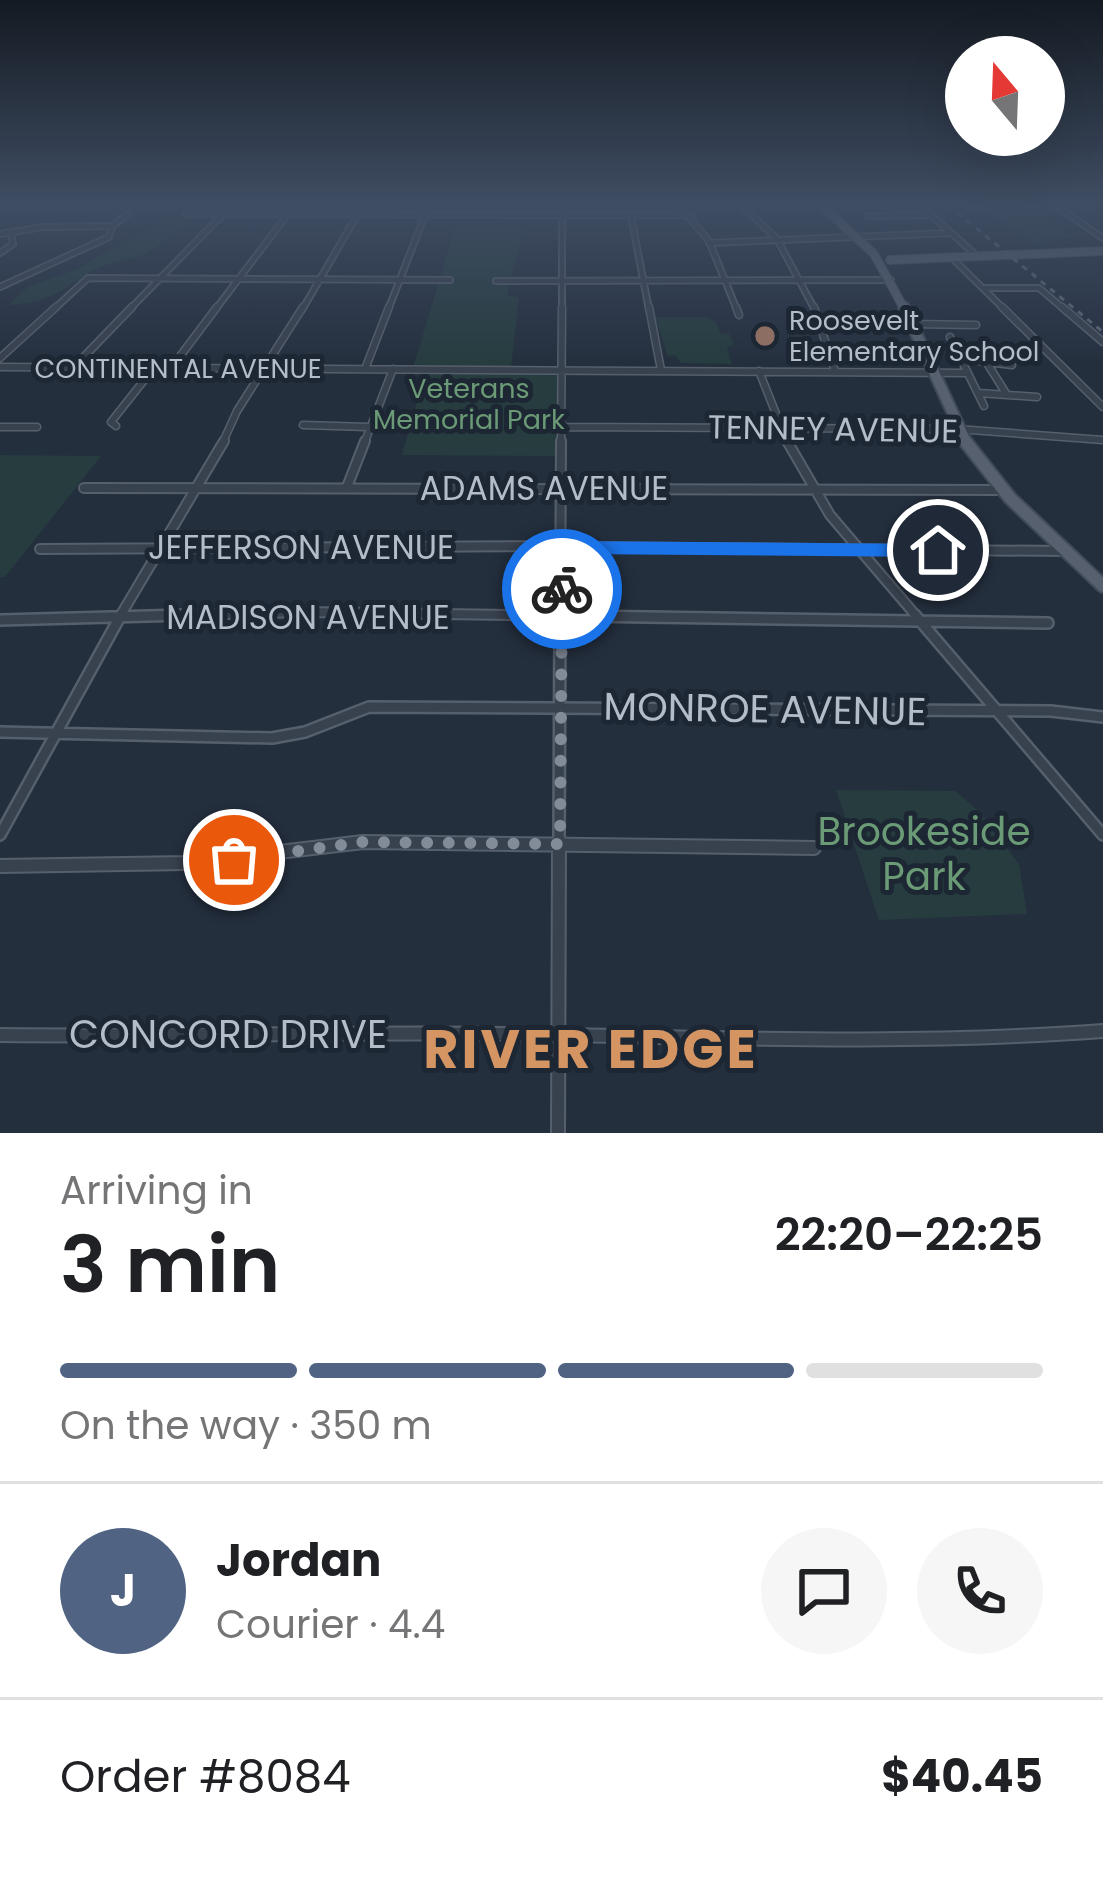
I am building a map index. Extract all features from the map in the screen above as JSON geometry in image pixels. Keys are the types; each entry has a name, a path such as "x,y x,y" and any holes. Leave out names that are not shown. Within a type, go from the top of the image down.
{"main road":[{"path":"881,258 891,268"},
{"path":"881,258 891,268 957,429 1004,490 1103,586"},
{"path":"891,268 911,259 934,258"},
{"path":"891,268 911,259"}],"street":[{"path":"0,287 63,258"},
{"path":"74,368 177,258"},
{"path":"171,368 255,258"},
{"path":"0,835 237,411 268,368 332,258"},
{"path":"365,369 408,258"},
{"path":"558,1133 563,258"},
{"path":"638,258 661,370"},
{"path":"716,258 740,315"},
{"path":"791,258 805,280 835,371"},
{"path":"952,258 1103,407"},
{"path":"496,280 805,280 891,268"},
{"path":"0,363 88,278 450,280"},
{"path":"984,288 1039,288 1103,342"},
{"path":"911,323 976,325"},
{"path":"950,337 984,406"},
{"path":"961,359 1012,364"},
{"path":"986,362 1007,394"},
{"name":"CONTINENTAL AVENUE","path":"0,363 74,368 968,374"},
{"path":"116,426 111,422 154,368"},
{"path":"347,487 393,369"},
{"path":"759,371 812,490 1103,835"},
{"path":"978,392 1036,397"},
{"path":"303,425 368,427"},
{"path":"0,428 37,427"},
{"name":"TENNEY AVENUE","path":"563,427 957,429 1103,440"},
{"name":"ADAMS AVENUE","path":"84,488 1004,490"},
{"name":"JEFFERSON AVENUE","path":"40,550 1066,551"},
{"name":"MADISON AVENUE","path":"0,620 303,612 1048,623"},
{"name":"MONROE AVENUE","path":"0,732 272,738 305,732 368,707 994,711 1103,717"},
{"path":"0,866 187,863 363,842 814,848"},
{"name":"CONCORD DRIVE","path":"0,1035 559,1034 973,1041 1103,1031"}],"green space":[{"path":"97,258 133,258 99,267 44,299 8,305 28,287"},
{"name":"Veterans Memorial Park","path":"446,258 516,258 507,295 519,297 511,368 561,369 562,456 402,455 426,369 413,368"},
{"path":"655,317 706,317 716,322 720,333 729,334 734,344 727,348 732,364 681,363 675,355 668,357"},
{"path":"0,455 101,456 5,577 0,577"},
{"name":"Brookeside Park","path":"836,790 955,791 980,812 1019,864 1027,914 879,920"}],"railway":[{"path":"1013,258 1103,332"}],"way so far":[{"path":"234,860 363,842 560,844 562,589"}],"place":[{"name":"Roosevelt Elementary School","path":"765,336"}],"district":[{"name":"RIVER EDGE","path":"591,1049"}],"route":[{"path":"562,589 562,548 938,550"}]}
